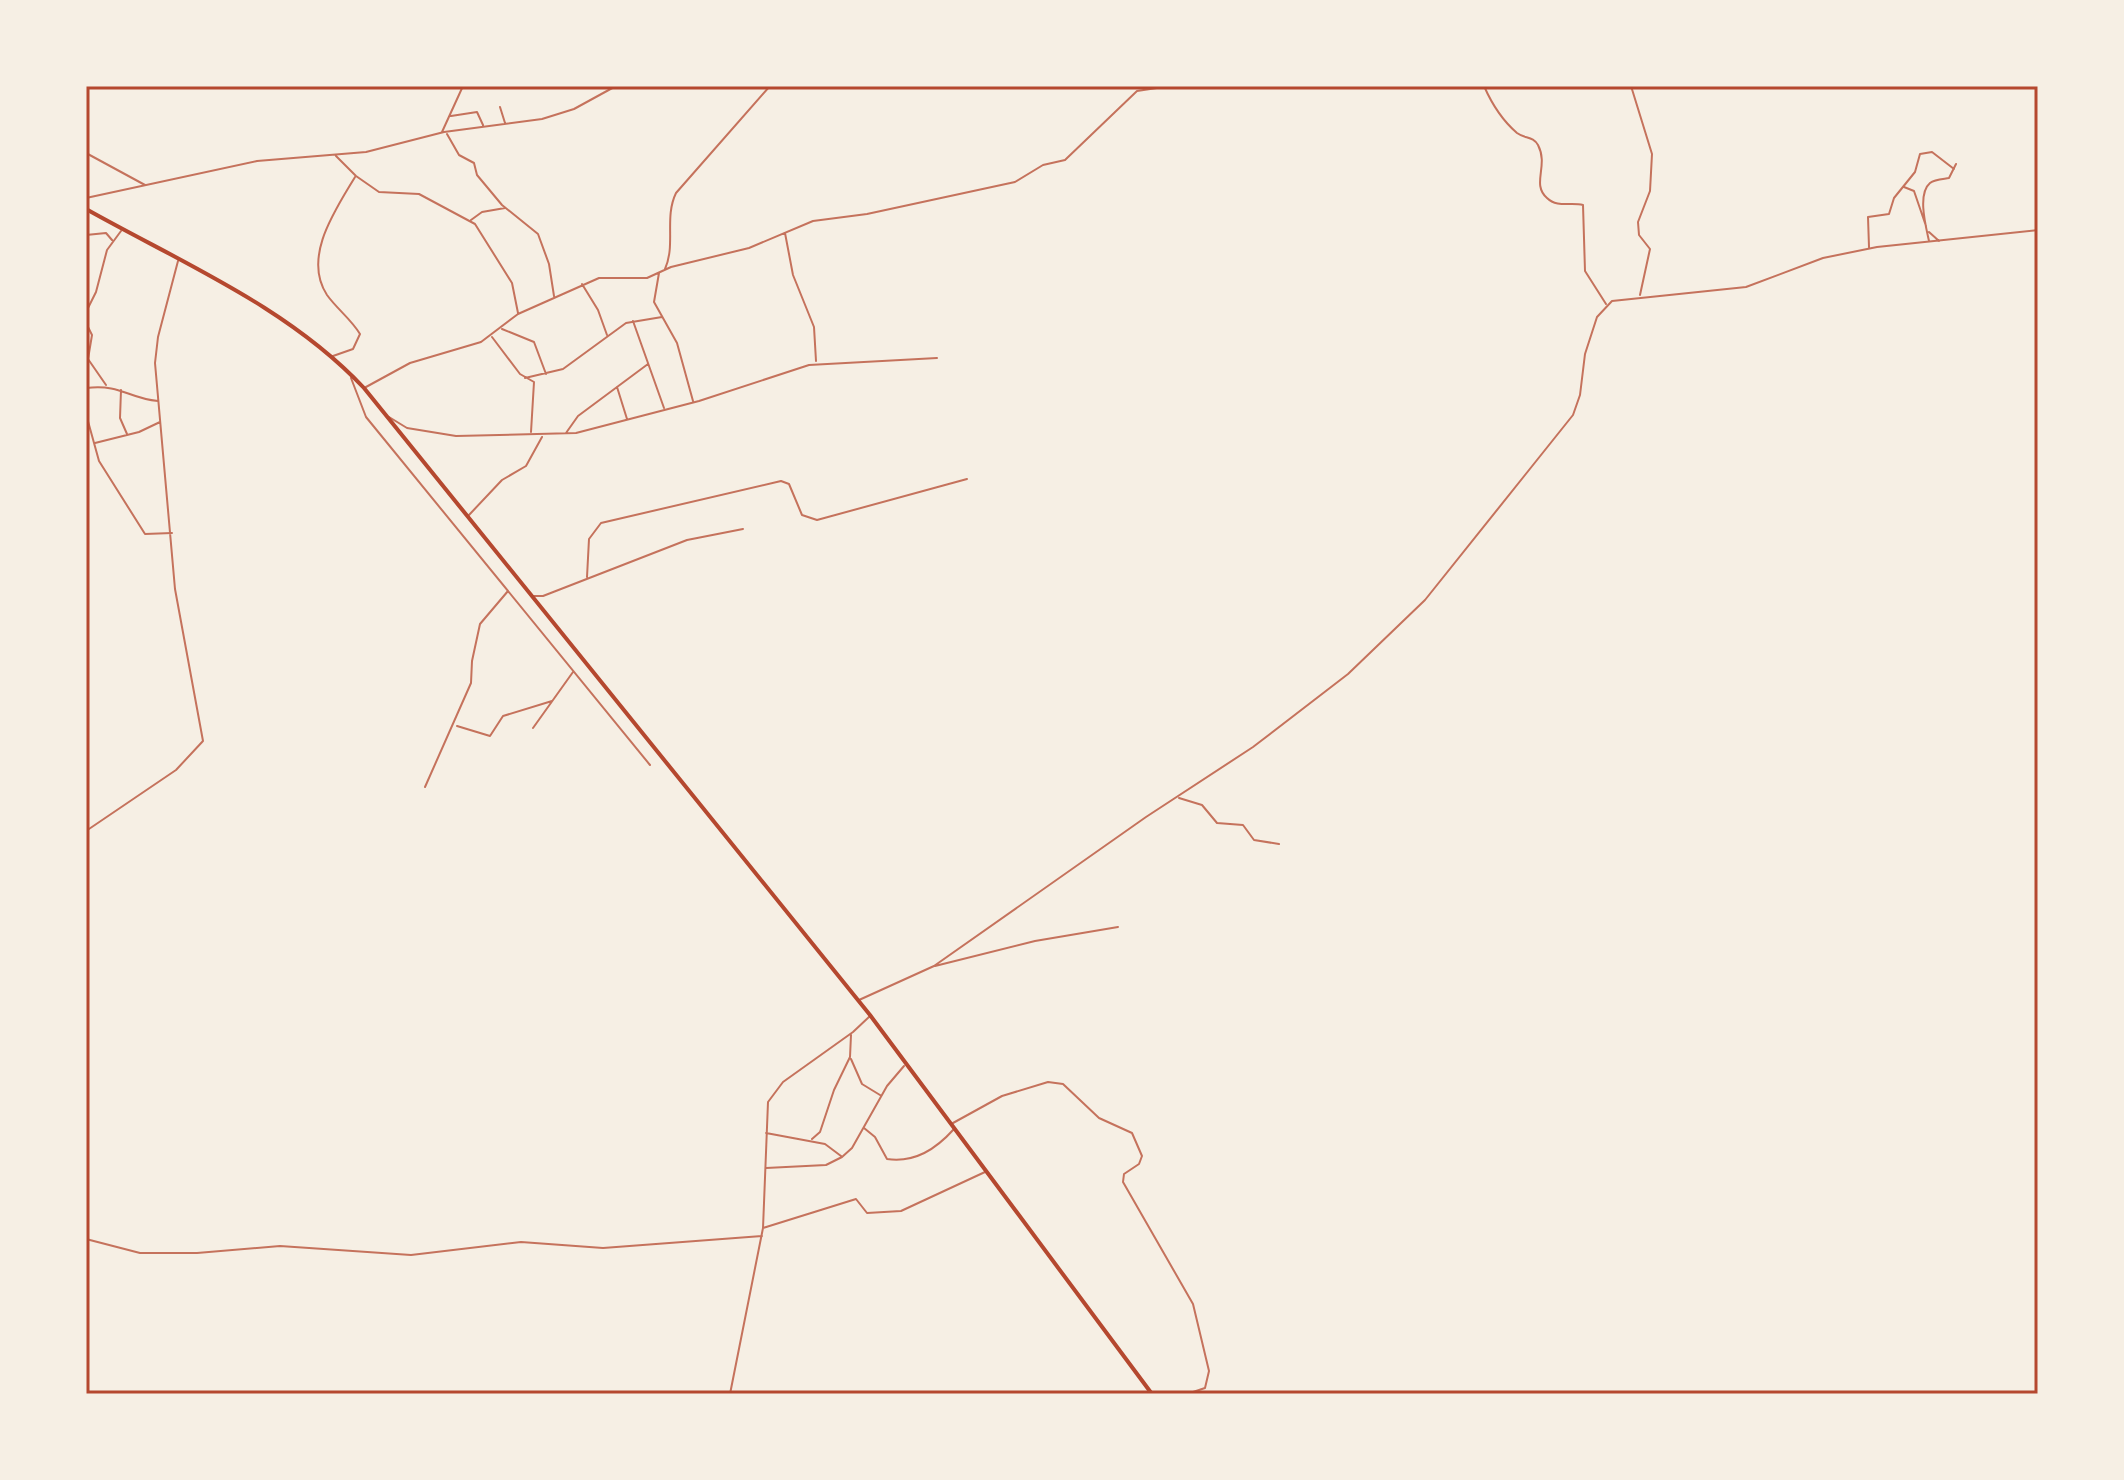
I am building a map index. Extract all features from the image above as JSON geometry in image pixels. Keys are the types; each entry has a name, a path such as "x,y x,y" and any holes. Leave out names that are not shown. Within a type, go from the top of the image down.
{"highway":[{"path":"86,211 229,286 332,356 364,388 870,1015 1152,1394"}],"street":[{"path":"441,133 463,86"},
{"path":"86,198 257,161 336,156 384,149 446,132 542,119 574,109 616,86"},
{"path":"664,270 671,254 669,215 676,193 770,86"},
{"path":"364,388 410,363 466,349 491,336 518,314 582,284 607,276 641,279 736,252 813,221 867,214 1015,182 1043,165 1065,160 1137,91 1170,86"},
{"path":"1484,86 1516,132 1534,138 1538,144 1544,161 1539,184 1543,194 1554,203 1584,206 1585,271 1606,305"},
{"path":"1631,86 1652,154 1650,191 1638,222 1639,235 1650,249 1640,296"},
{"path":"500,107 501,118 506,123"},
{"path":"450,116 479,113 483,127"},
{"path":"446,132 452,147 461,157 473,161 477,175 505,208 538,234 549,264 554,297"},
{"path":"86,153 146,185"},
{"path":"1869,248 1868,217 1889,214 1902,187 1915,172 1918,157 1925,153 1936,154 1954,169"},
{"path":"336,156 356,176 379,192 419,194 470,220 499,257 512,283 518,314"},
{"path":"1940,242 1927,229 1927,187 1932,182 1949,178 1956,164"},
{"path":"332,356 353,349 360,334 326,293 318,264 333,215 356,176"},
{"path":"1902,187 1914,191 1930,243"},
{"path":"470,220 482,212 505,208"},
{"path":"86,312 112,240 123,229"},
{"path":"858,1001 934,966 1302,712 1394,634 1425,600 1573,415 1580,395 1585,354 1597,317 1606,305 1640,296 1746,287 1806,264 1869,248 2038,230"},
{"path":"785,232 793,275 814,327 816,363"},
{"path":"86,235 106,233 112,240"},
{"path":"86,250 86,262"},
{"path":"86,831 176,770 203,741 175,589 159,401 158,337 178,260"},
{"path":"660,272 654,302 677,343 693,402"},
{"path":"582,284 601,315 608,336"},
{"path":"525,378 563,369 633,321 662,317"},
{"path":"633,321 664,409"},
{"path":"86,323 92,335 88,359 107,386"},
{"path":"499,329 534,342 541,351 545,375"},
{"path":"491,336 525,378 534,382 531,434"},
{"path":"86,343 91,346"},
{"path":"388,416 407,428 456,436 566,434 693,402 816,363 937,358"},
{"path":"566,434 578,416 608,397 648,364"},
{"path":"347,370 366,417 650,765"},
{"path":"617,387 627,420"},
{"path":"86,388 122,388 139,397 159,401"},
{"path":"122,388 120,418 128,435"},
{"path":"86,414 99,461 145,534 172,533"},
{"path":"95,443 128,435 161,421"},
{"path":"468,514 502,480 526,466 543,435"},
{"path":"587,577 591,531 601,523 781,481 789,484 802,515 817,520 967,479"},
{"path":"532,596 543,596 687,540 743,529"},
{"path":"425,787 471,683 480,624 508,591"},
{"path":"533,728 574,671"},
{"path":"455,725 490,736 503,716 552,701"},
{"path":"1177,797 1202,805 1217,823 1243,825 1254,840 1279,844"},
{"path":"934,966 1035,941 1118,927"},
{"path":"730,1394 762,1236 768,1102 777,1088 851,1034 870,1015"},
{"path":"812,1139 820,1132 834,1090 850,1057 851,1034"},
{"path":"850,1057 862,1084 881,1095"},
{"path":"765,1168 826,1165 842,1157 864,1128 881,1095 906,1063"},
{"path":"864,1128 875,1137 889,1160 923,1155 953,1126 1002,1096 1048,1082 1063,1084 1099,1118 1132,1133 1142,1156 1139,1164 1124,1174 1123,1182 1193,1304 1209,1371 1205,1388"},
{"path":"765,1133 812,1139 834,1149 842,1157"},
{"path":"763,1228 856,1199 867,1213 901,1211 986,1171"},
{"path":"86,1239 140,1253 197,1253 280,1246 411,1255 521,1242 603,1248 762,1236"},
{"path":"1187,1394 1205,1388"},
{"path":"1205,1388 1210,1394"}]}
